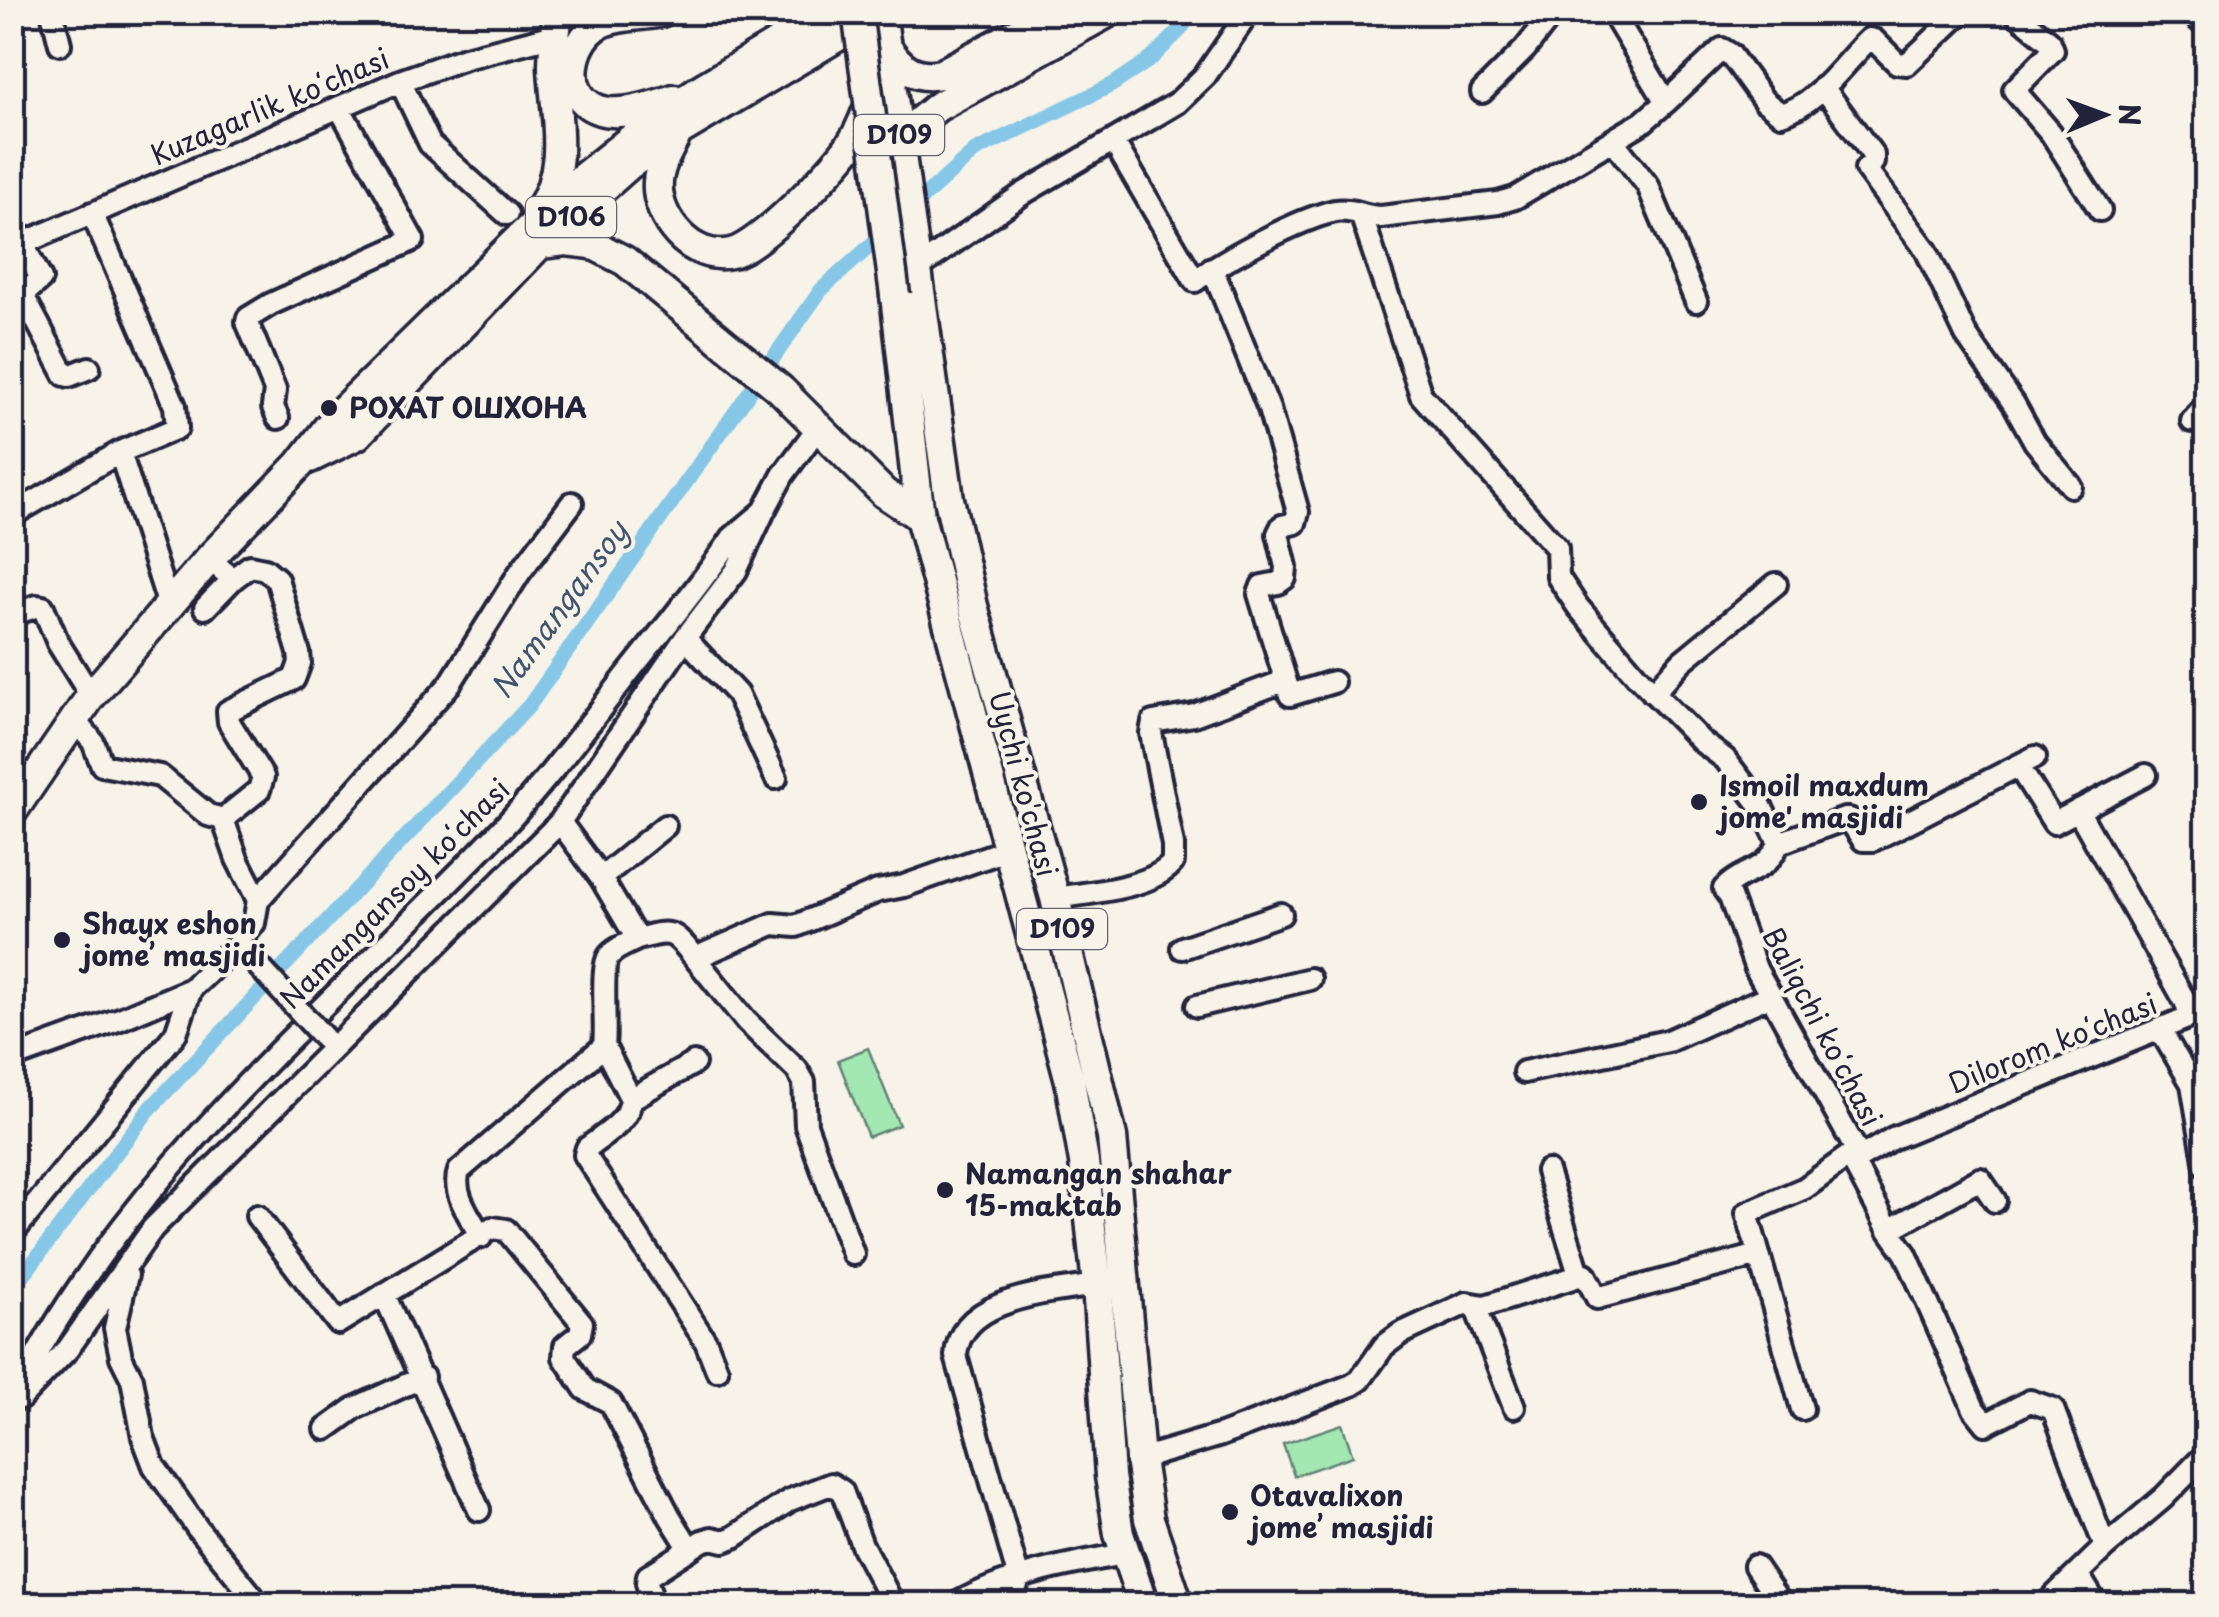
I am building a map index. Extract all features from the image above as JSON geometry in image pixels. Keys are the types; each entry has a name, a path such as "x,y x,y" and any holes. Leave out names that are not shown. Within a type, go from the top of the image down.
{"main road":[{"path":"661,12 606,21 586,34 573,62 572,72 580,93 597,110 620,112 700,90"},
{"name":"D106","path":"12,812 83,708 209,559 300,464 357,435 504,266 523,232 650,124 830,12"},
{"name":"D109","path":"857,12 868,110"},
{"name":"D106","path":"523,232 679,131 879,12"},
{"name":"D109","path":"879,12 917,263"},
{"path":"886,44 903,69 917,74 941,74 1056,12"},
{"path":"901,150 920,121 937,107 1109,12"},
{"path":"557,24 553,67 560,116 558,160 551,193 523,232 608,250 781,390 884,493 920,517"},
{"path":"679,131 658,178 658,201 671,228 689,243 714,254 730,253 750,246 832,168 860,130 868,110"},
{"name":"Uychi ko'chasi","path":"868,110 895,295 922,415 949,499 1112,1137 1140,1459 1149,1519 1178,1604"},
{"name":"Uychi ko'chasi","path":"917,263 922,415 920,517 1070,1082 1084,1162 1097,1286 1110,1476 1118,1534 1142,1604"}],"street":[{"path":"52,12 60,44"},
{"path":"917,263 1024,193 1178,103 1205,76 1249,12"},
{"path":"1482,92 1525,49 1554,12"},
{"path":"1612,12 1666,102"},
{"path":"1114,142 1195,281 1212,268 1331,212 1352,211 1362,217 1498,203 1531,191 1643,122 1722,49 1781,114 1792,111 1823,87 1869,39 1897,63 1908,64 1962,12"},
{"path":"2014,12 2050,42 2052,50 2014,90 2050,133 2100,210"},
{"path":"2189,12 2206,26"},
{"name":"Kuzagarlik koʻchasi","path":"18,246 400,81 557,24"},
{"path":"400,81 430,144 523,232"},
{"path":"1823,87 1873,156 1866,170 1926,250 1966,334 2035,442 2071,486"},
{"path":"278,418 272,407 275,390 248,318 414,240 339,107"},
{"path":"1613,141 1648,186 1696,300"},
{"path":"12,515 120,452 172,431 178,422 176,406 92,213"},
{"path":"1362,217 1414,377 1429,407 1557,548 1558,576 1563,587 1654,693 1702,742 1726,759 1761,806 1779,843 1845,819 1849,819 1863,840 1873,840 2027,762 2050,821 2054,822 2146,774"},
{"path":"18,246 41,279 28,290 25,299 65,374 88,368"},
{"path":"1212,268 1269,409 1298,518 1296,523 1279,528 1285,578 1262,586 1259,594 1284,682 1290,696 1333,682"},
{"name":"Namangansoy koʻchasi","path":"12,1404 54,1321 152,1188 296,1032 488,844 538,789 732,538 764,511 783,475 818,426"},
{"path":"120,452 169,606"},
{"path":"12,1058 190,989 240,946 254,923 258,900 450,684 520,572 572,503"},
{"path":"12,1404 68,1349 153,1228 328,1043 560,822 685,638 736,571 764,511"},
{"path":"209,559 232,580"},
{"path":"205,608 250,566 265,569 277,579 300,663 294,679 228,712 229,722 259,769 262,784 224,819"},
{"path":"1654,693 1682,661 1776,584"},
{"path":"12,615 43,607 102,765 160,776 208,816 224,819"},
{"path":"685,638 737,694 776,778"},
{"path":"1054,898 1144,880 1160,874 1173,862 1151,733 1153,722 1194,715 1284,682"},
{"name":"Dilorom koʻchasi","path":"1759,1256 1748,1213 1805,1188 1831,1166 2187,1018 2189,1011 2078,810"},
{"path":"224,819 242,872 258,900"},
{"path":"560,822 601,878 637,939"},
{"path":"601,878 665,826"},
{"name":"Baliqchi koʻchasi","path":"1779,843 1766,865 1730,882 1724,889 1756,969 1855,1148 1854,1164 1906,1254 1974,1409 1984,1423 1990,1424 2030,1401 2053,1409 2105,1547"},
{"path":"695,958 772,924 796,926 878,891 920,882 1010,849"},
{"path":"1182,948 1281,914"},
{"path":"716,1370 706,1342 585,1154 626,1116 631,1099 604,1046 604,964 612,952 637,939 665,932 675,934 746,1022 797,1070 804,1082 806,1125 853,1254"},
{"path":"240,946 328,1043"},
{"path":"1198,1006 1310,979"},
{"path":"12,1234 176,1033 190,989"},
{"path":"1524,1072 1668,1041 1771,996"},
{"path":"2161,1031 2192,1084 2206,1167"},
{"path":"481,1237 455,1182 459,1171 604,1046"},
{"path":"631,1099 694,1063"},
{"path":"1547,1171 1579,1274"},
{"path":"1889,1230 1980,1179 1995,1201"},
{"path":"258,1216 338,1323 496,1227 506,1230 578,1317 582,1329 568,1342 564,1357 586,1389 612,1403 690,1550"},
{"path":"1140,1459 1221,1435 1352,1384 1360,1380 1384,1346 1400,1334 1467,1304 1486,1306 1579,1274 1585,1274 1597,1298 1759,1256 1802,1409"},
{"path":"131,1260 115,1328 121,1357 132,1379 142,1437 154,1466 198,1529 259,1604"},
{"path":"1012,1604 1019,1579 956,1356 956,1344 971,1320 982,1313 1046,1293 1097,1286"},
{"path":"384,1294 480,1510"},
{"path":"1475,1306 1514,1407"},
{"path":"326,1429 355,1408 423,1377"},
{"path":"2046,1604 2206,1454"},
{"path":"654,1604 648,1576 708,1539 718,1542 734,1537 790,1500 816,1487 836,1485 842,1491 877,1578 893,1604"},
{"path":"956,1604 1062,1565 1126,1554"},
{"path":"1754,1566 1781,1604"},
{"path":"2078,1576 2096,1604"}],"green space":[{"path":"868,1048 899,1125 868,1137 838,1060"},
{"path":"1342,1424 1353,1456 1294,1476 1283,1444"}],"waterway":[{"name":"Namangansoy","path":"906,213 975,151 1112,85 1151,59 1192,12"},
{"name":"Namangansoy","path":"12,1296 22,1277 148,1111 529,706 821,290 889,229"}],"place":[{"name":"РОХАТ ОШХОНА","path":"329,408"},
{"name":"Ismoil maxdum jome' masjidi","path":"1699,802"},
{"name":"Shayx eshon jome’ masjidi","path":"62,940"},
{"name":"Namangan shahar 15-maktab","path":"945,1190"},
{"name":"Otavalixon jome’ masjidi","path":"1230,1512"}]}
